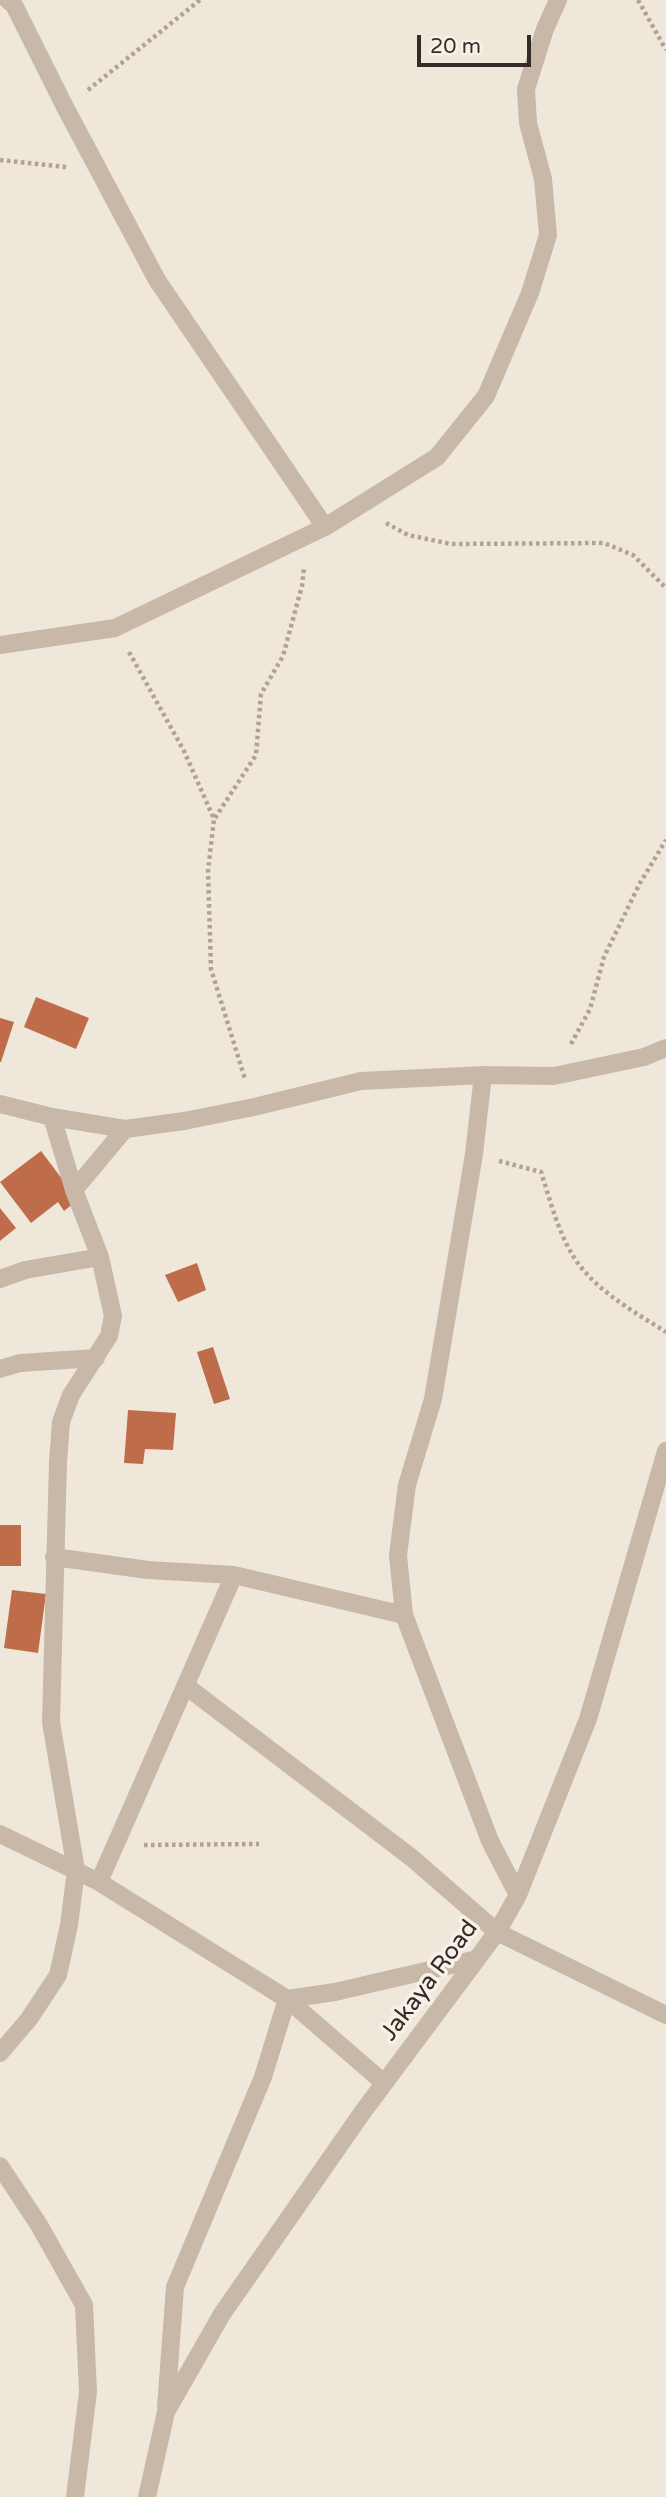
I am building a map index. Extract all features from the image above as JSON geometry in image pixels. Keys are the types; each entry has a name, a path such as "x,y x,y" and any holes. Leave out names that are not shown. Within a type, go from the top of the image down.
{"street":[{"path":"8,0 14,5 157,280 325,527"},
{"path":"0,645 115,628 309,536 436,457 486,396 530,293 548,235 543,179 528,123 526,89 545,29 558,0"},
{"path":"0,1104 52,1117 125,1129 254,1107 361,1081 483,1075 554,1076 644,1057 666,1048"},
{"path":"483,1075 474,1154 433,1399 407,1485 398,1555 404,1615 489,1841 518,1895"},
{"path":"0,2053 29,2018 58,1975 69,1926 75,1870 51,1722 54,1557 61,1422 71,1395 109,1336 113,1316 100,1258 74,1190 52,1117"},
{"path":"74,1190 125,1129"},
{"path":"0,1279 25,1270 100,1258"},
{"path":"0,1369 20,1363 96,1358"},
{"name":"Jakaya Road","path":"146,2497 166,2412 222,2314 384,2083 497,1932 518,1895 588,1719 666,1451"},
{"path":"54,1557 148,1570 234,1575 404,1615"},
{"path":"99,1882 234,1575"},
{"path":"186,1686 412,1858 497,1932 666,2015"},
{"path":"0,1834 99,1882 287,1999 384,2083"},
{"path":"287,1999 335,1992 477,1959"},
{"path":"166,2412 175,2287 263,2077 287,1999"},
{"path":"0,2166 39,2225 84,2305 88,2392 75,2497"}],"path":[{"path":"65,107 200,0"},
{"path":"638,0 666,50"},
{"path":"0,160 99,170"},
{"path":"358,506 408,535 451,544 604,543 633,555 666,588"},
{"path":"254,1107 211,969 208,871 214,819 256,755 261,694 283,656 302,586 309,536"},
{"path":"115,628 184,751 214,819"},
{"path":"554,1076 590,1009 604,957 640,883 666,840"},
{"path":"474,1154 541,1172 564,1236 580,1266 615,1299 666,1332"},
{"path":"116,1846 259,1844"}],"building":[{"path":"36,997 89,1018 76,1049 24,1027"},
{"path":"0,1018 14,1022 1,1062 0,1062"},
{"path":"41,1151 78,1200 64,1211 58,1202 31,1223 0,1182"},
{"path":"0,1208 16,1228 0,1241"},
{"path":"197,1263 206,1290 178,1302 165,1275"},
{"path":"213,1347 230,1399 214,1404 197,1352"},
{"path":"128,1410 176,1413 173,1450 145,1449 143,1464 124,1463"},
{"path":"0,1525 21,1525 21,1566 0,1566"},
{"path":"12,1590 46,1594 38,1653 4,1648"}]}
